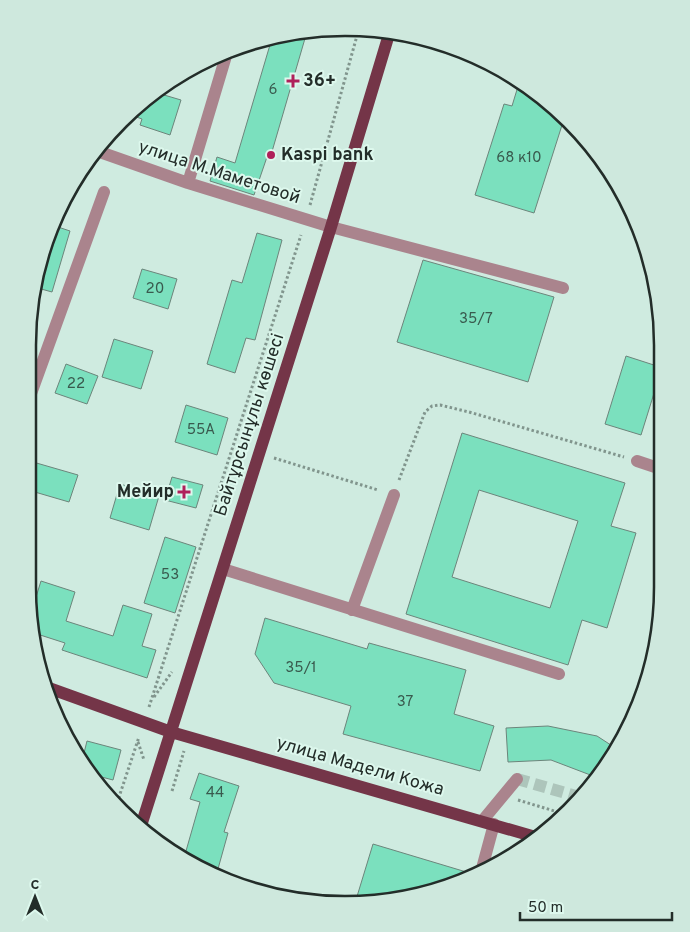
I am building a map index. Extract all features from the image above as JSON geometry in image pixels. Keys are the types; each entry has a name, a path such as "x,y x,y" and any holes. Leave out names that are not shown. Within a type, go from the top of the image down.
{"main road":[{"name":"Байтұрсынұлы көшесі","path":"143,820 331,227 387,39"},
{"name":"улица Мадели Кожа","path":"54,690 171,732 529,835"}],"street":[{"path":"188,183 224,61"},
{"name":"улица М.Маметовой","path":"103,153 188,183 331,227 563,288"},
{"path":"36,380 104,192"},
{"path":"637,461 654,467"},
{"path":"352,610 394,495"},
{"path":"223,569 559,674"},
{"path":"481,864 489,822 503,796 518,779"}],"path":[{"path":"152,700 306,219 357,37"},
{"path":"259,454 394,495 425,412 432,406 440,405 637,461"},
{"path":"119,797 138,741"},
{"path":"503,796 556,812"}],"building":[{"path":"305,39 271,155 268,154 254,195 210,181 217,157 235,163 270,46"},
{"path":"517,88 549,113 562,126 534,213 475,195 504,104 512,106"},
{"path":"164,95 181,100 170,135 140,125 142,119 137,117"},
{"path":"60,228 70,231 52,292 41,289 47,265"},
{"path":"257,233 282,240 255,340 246,338 235,373 207,364 232,280 242,283"},
{"path":"423,260 554,297 528,382 397,342"},
{"path":"142,269 177,279 168,309 133,298"},
{"path":"114,339 153,351 141,389 102,377"},
{"path":"626,356 654,365 654,393 641,435 605,424"},
{"path":"66,364 98,376 87,404 55,393"},
{"path":"186,405 228,418 217,455 175,442"},
{"path":"462,433 625,483 611,526 636,533 607,628 582,620 568,665 406,614","holes":["479,490 578,521 550,608 452,577"]},
{"path":"36,463 78,475 69,502 36,492"},
{"name":"Мейир","path":"172,477 203,485 196,508 165,500"},
{"path":"120,484 159,496 149,530 110,518"},
{"path":"165,537 196,547 175,613 144,603"},
{"path":"41,581 75,592 66,621 113,636 123,605 152,614 142,646 156,650 147,678 62,650 65,643 40,635 36,596"},
{"path":"265,618 367,649 369,643 466,670 454,714 494,726 480,771 343,734 351,706 274,683 255,654"},
{"path":"548,726 597,736 610,744 590,775 551,760 508,762 506,728"},
{"path":"87,741 121,750 113,780 102,777 84,752"},
{"path":"199,773 239,786 224,832 228,833 218,868 186,851 200,802 190,799"},
{"path":"373,844 464,871 405,890 357,895"}],"tunnel":[{"path":"517,779 573,795"}],"place":[{"name":"36+","path":"293,81"},
{"name":"Kaspi bank","path":"271,155"},
{"name":"Мейир","path":"184,492"}]}
